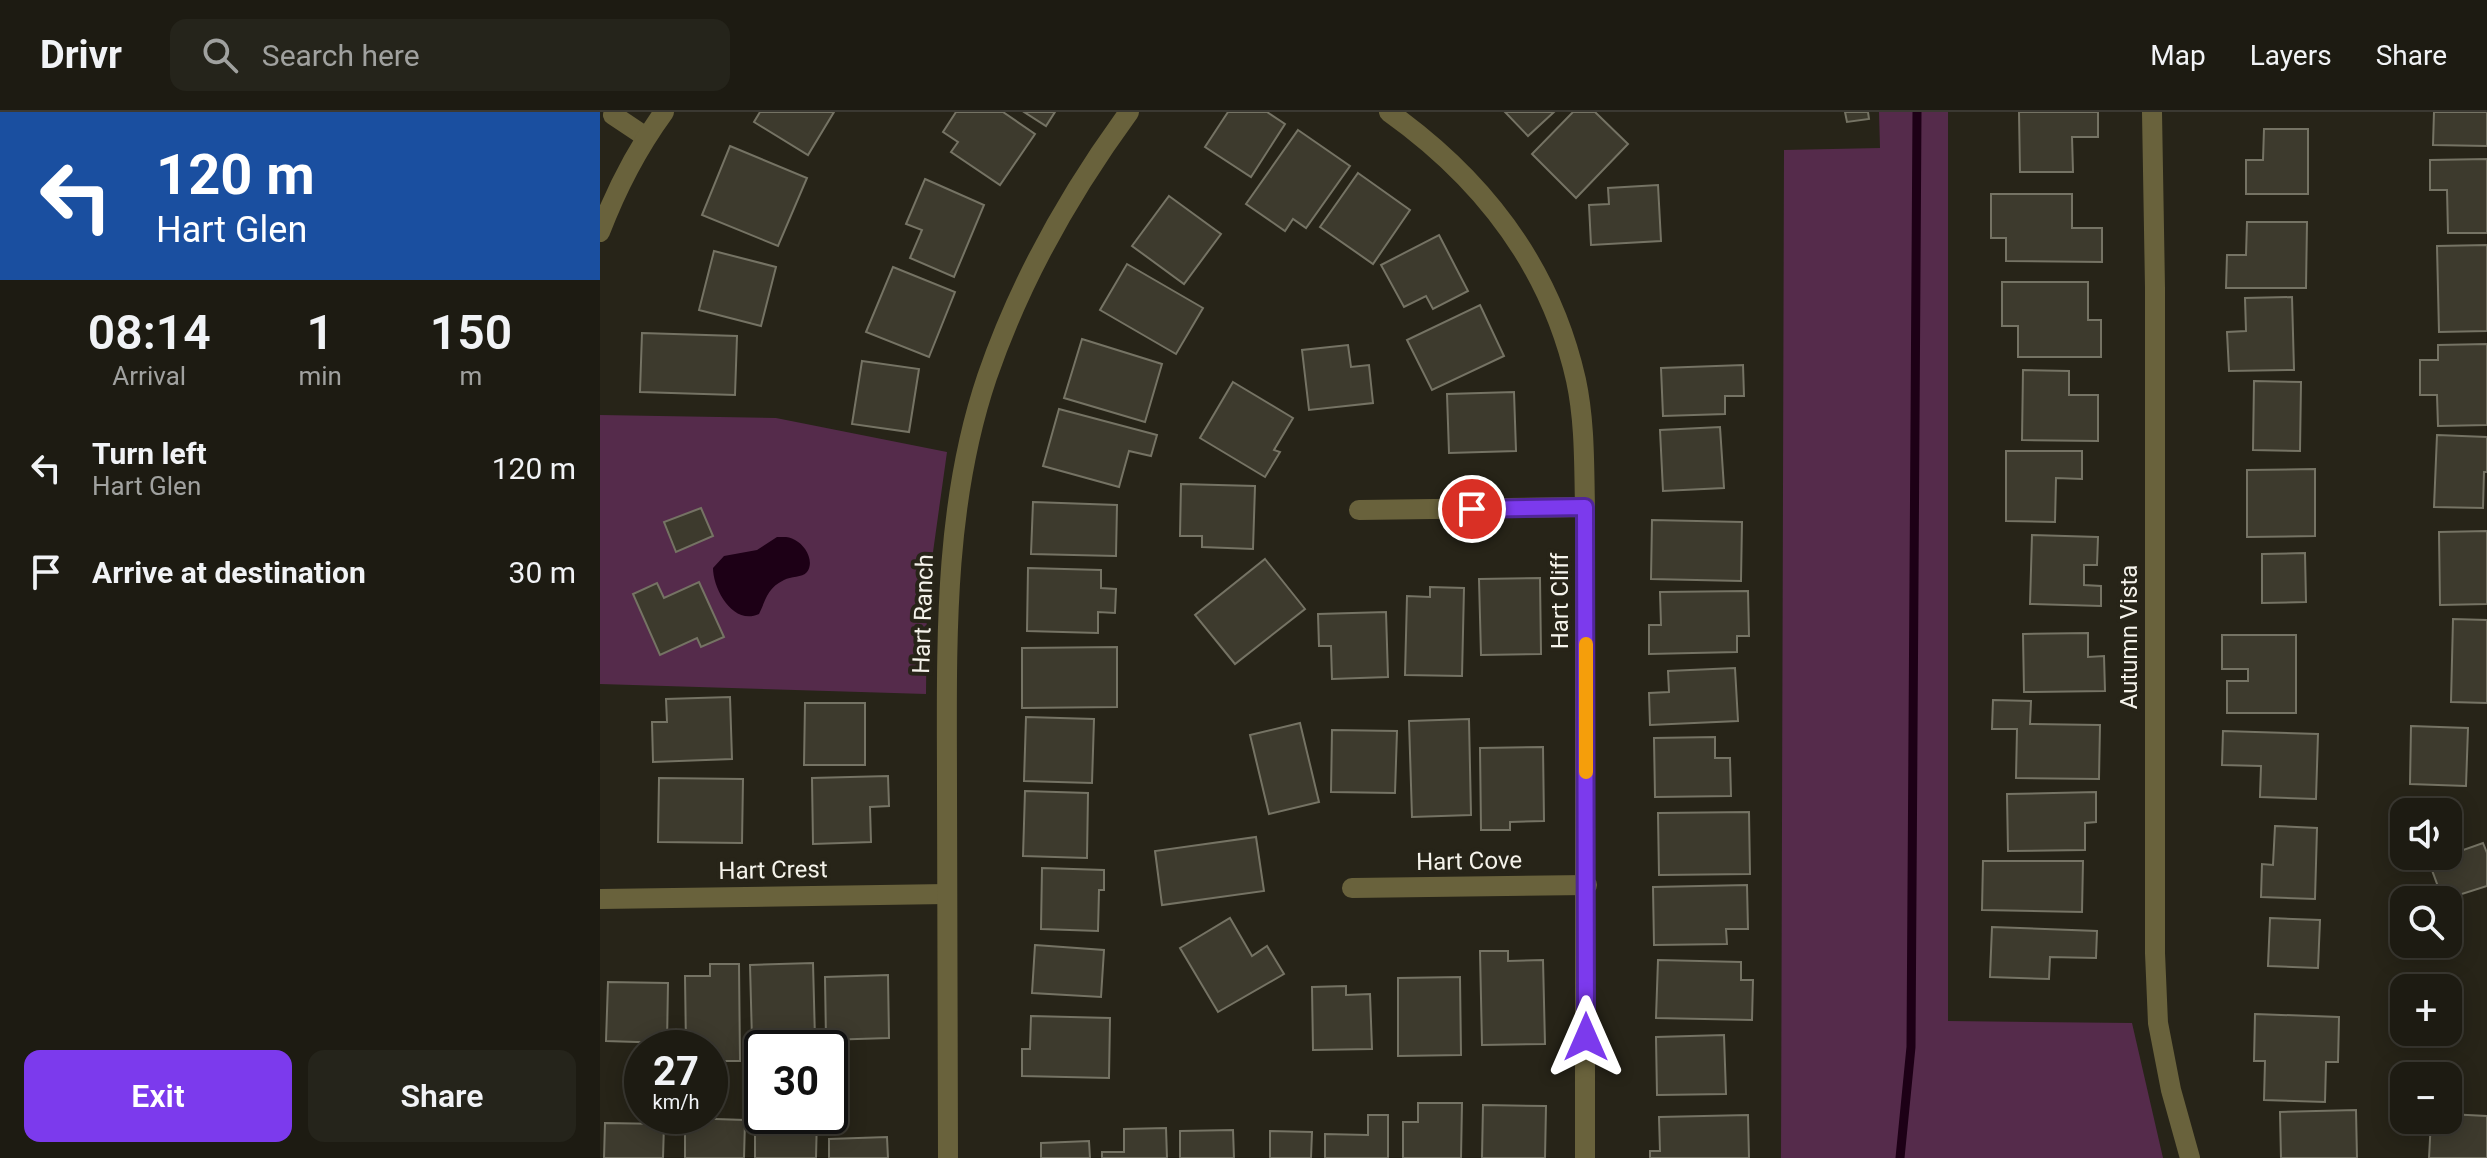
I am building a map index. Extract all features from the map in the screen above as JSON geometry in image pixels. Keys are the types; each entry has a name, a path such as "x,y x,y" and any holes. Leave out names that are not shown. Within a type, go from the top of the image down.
{"street":[{"path":"600,232 646,137 664,112"},
{"name":"Hart Ranch","path":"948,1158 947,638 951,551 964,464 987,379 1018,297 1057,219 1129,112"},
{"name":"Hart Cliff","path":"1389,112 1444,155 1476,186 1504,221 1548,297 1576,381 1583,425 1585,507 1585,1158"},
{"name":"Autumn Vista","path":"2152,112 2155,953 2158,1023 2171,1090 2190,1158"},
{"path":"613,115 646,137"},
{"path":"1359,510 1585,507"},
{"name":"Hart Cove","path":"1352,888 1587,885"},
{"name":"Hart Crest","path":"600,899 947,894"}],"shaded area":[{"path":"1879,112 1948,112 1948,1021 2132,1023 2163,1158 1781,1158 1784,150 1880,148"},
{"path":"600,415 776,418 947,452 927,595 926,694 600,684"},
{"path":"777,537 799,542 808,554 809,568 805,574 778,583 759,614 741,615 721,595 713,568 724,556 757,550"}],"building":[{"path":"760,112 834,112 808,155 754,122"},
{"path":"956,112 1003,112 1035,134 1000,185 951,152 958,142 943,132"},
{"path":"1024,112 1055,112 1046,126"},
{"path":"1228,112 1267,112 1285,124 1251,177 1205,147"},
{"path":"1505,112 1554,112 1528,136"},
{"path":"1573,112 1595,112 1628,144 1576,198 1532,154"},
{"path":"1845,112 1868,112 1869,119 1847,122"},
{"path":"2019,112 2098,112 2098,137 2072,137 2073,172 2020,172"},
{"path":"2434,112 2487,112 2487,146 2433,145"},
{"path":"2264,129 2308,129 2308,194 2246,194 2246,160 2263,160"},
{"path":"1298,130 1350,166 1306,228 1293,219 1285,231 1246,204"},
{"path":"730,146 807,178 778,246 702,215"},
{"path":"2487,159 2487,233 2448,233 2447,190 2430,190 2430,160"},
{"path":"1358,173 1410,210 1373,264 1320,227"},
{"path":"925,179 984,205 954,277 910,258 922,230 906,224"},
{"path":"1658,185 1661,241 1591,245 1589,205 1609,204 1608,188"},
{"path":"1991,194 2072,194 2072,228 2102,228 2102,262 2006,261 2006,238 1991,238"},
{"path":"1169,196 1221,234 1184,284 1132,246"},
{"path":"2247,222 2307,222 2306,288 2226,288 2227,255 2246,255"},
{"path":"1439,235 1468,291 1433,309 1426,296 1404,307 1381,265"},
{"path":"2487,245 2487,331 2439,332 2437,246"},
{"path":"714,251 776,267 761,326 699,310"},
{"path":"1127,264 1203,308 1176,354 1100,310"},
{"path":"893,267 955,292 929,357 866,332"},
{"path":"2002,282 2088,282 2088,320 2101,320 2101,357 2018,357 2018,326 2002,326"},
{"path":"2292,297 2294,370 2229,371 2227,332 2246,331 2245,298"},
{"path":"1480,305 1504,356 1432,390 1407,340"},
{"path":"642,333 737,336 735,395 640,392"},
{"path":"1082,339 1162,364 1145,422 1064,398"},
{"path":"2487,344 2487,425 2438,426 2437,395 2420,395 2420,360 2438,360 2438,345"},
{"path":"1348,345 1351,367 1369,365 1373,403 1309,410 1302,350"},
{"path":"862,361 919,369 909,432 852,424"},
{"path":"1743,365 1744,396 1725,396 1725,414 1663,416 1661,368"},
{"path":"2023,370 2069,371 2069,395 2098,395 2098,441 2022,440"},
{"path":"2254,381 2301,382 2300,451 2253,450"},
{"path":"1233,382 1293,418 1274,450 1280,452 1265,477 1200,438"},
{"path":"1514,392 1516,451 1449,453 1447,394"},
{"path":"1059,409 1157,435 1151,456 1129,451 1119,487 1043,466"},
{"path":"1720,427 1724,488 1663,491 1660,430"},
{"path":"2437,435 2487,437 2483,508 2434,507"},
{"path":"2006,451 2082,451 2082,479 2056,478 2055,522 2006,521"},
{"path":"2315,469 2315,536 2247,537 2247,470"},
{"path":"1181,484 1255,486 1253,549 1202,547 1202,536 1180,536"},
{"path":"1033,502 1117,505 1116,556 1031,554"},
{"path":"701,508 713,536 676,552 664,522"},
{"path":"1652,520 1742,522 1741,581 1651,579"},
{"path":"2487,531 2487,604 2440,605 2439,532"},
{"path":"2032,535 2098,537 2097,565 2084,565 2084,585 2101,586 2101,606 2030,604"},
{"path":"2305,553 2306,602 2262,603 2262,554"},
{"path":"1265,559 1305,609 1235,664 1195,615"},
{"path":"1028,568 1101,570 1101,588 1116,589 1115,613 1098,612 1098,633 1027,631"},
{"path":"1540,578 1541,654 1481,655 1479,579"},
{"path":"699,582 724,637 701,647 697,638 660,655 633,594 657,583 664,598"},
{"path":"1430,587 1464,588 1462,676 1405,675 1407,596 1430,597"},
{"path":"1748,591 1749,636 1737,636 1737,652 1649,654 1649,625 1661,625 1660,592"},
{"path":"1386,612 1388,677 1332,679 1331,646 1319,646 1318,614"},
{"path":"2453,619 2487,620 2487,703 2451,702"},
{"path":"2088,633 2088,657 2104,656 2105,691 2024,692 2023,634"},
{"path":"2222,635 2296,635 2296,713 2227,713 2227,681 2248,681 2248,669 2222,669"},
{"path":"1117,647 1117,707 1022,708 1022,648"},
{"path":"1735,668 1738,721 1650,725 1649,693 1669,692 1668,671"},
{"path":"730,697 732,759 653,762 652,722 667,722 666,699"},
{"path":"1993,700 2031,701 2030,724 2100,725 2099,779 2016,778 2017,729 1992,729"},
{"path":"805,703 865,703 865,765 804,765"},
{"path":"1026,717 1094,719 1092,783 1024,781"},
{"path":"1469,719 1471,815 1412,817 1409,721"},
{"path":"1300,723 1319,802 1269,814 1250,735"},
{"path":"2411,726 2468,728 2466,786 2410,784"},
{"path":"1332,730 1397,731 1395,793 1331,792"},
{"path":"2223,731 2318,734 2316,799 2260,797 2261,766 2222,765"},
{"path":"1715,737 1715,758 1730,758 1731,796 1655,797 1654,738"},
{"path":"1543,747 1544,821 1510,822 1510,830 1481,830 1480,748"},
{"path":"888,776 889,806 870,807 871,842 813,844 812,778"},
{"path":"659,778 743,779 742,843 658,842"},
{"path":"1025,791 1088,793 1087,858 1023,856"},
{"path":"2096,792 2096,822 2085,823 2085,850 2008,851 2007,794"},
{"path":"1749,812 1750,874 1659,875 1658,813"},
{"path":"2275,826 2317,828 2315,899 2261,897 2262,864 2273,865"},
{"path":"1256,837 1264,891 1162,905 1155,851"},
{"path":"2483,843 2487,853 2487,886 2462,894 2462,886 2438,886 2432,870 2462,870 2462,850"},
{"path":"1983,861 2083,861 2082,912 1982,910"},
{"path":"1042,868 1104,870 1104,890 1099,890 1098,931 1041,929"},
{"path":"1747,885 1748,929 1726,929 1727,944 1654,945 1653,887"},
{"path":"1230,918 1252,956 1267,946 1284,974 1218,1012 1180,948"},
{"path":"2270,918 2320,920 2318,968 2268,966"},
{"path":"1992,927 2097,931 2096,958 2050,957 2049,979 1990,977"},
{"path":"1035,945 1104,950 1101,997 1032,993"},
{"path":"1480,951 1508,951 1508,961 1543,960 1545,1044 1482,1045"},
{"path":"1658,960 1741,962 1741,980 1753,980 1752,1020 1656,1018"},
{"path":"813,963 815,1030 752,1030 750,965"},
{"path":"710,964 739,964 740,1061 728,1061 728,1030 686,1030 685,976 710,976"},
{"path":"888,975 889,1038 848,1039 848,1030 826,1030 825,977"},
{"path":"1460,977 1461,1055 1398,1056 1398,978"},
{"path":"608,982 668,983 667,1030 624,1030 624,1042 606,1041"},
{"path":"1346,986 1346,995 1370,994 1372,1049 1313,1050 1312,987"},
{"path":"2255,1014 2339,1017 2338,1062 2326,1062 2325,1102 2264,1100 2265,1061 2254,1061"},
{"path":"1031,1016 1110,1018 1109,1078 1022,1076 1022,1049 1030,1049"},
{"path":"1724,1035 1726,1094 1657,1095 1656,1037"},
{"path":"1418,1103 1462,1103 1461,1158 1403,1158 1403,1122 1418,1122"},
{"path":"1483,1105 1546,1106 1545,1158 1482,1158"},
{"path":"2356,1110 2357,1158 2281,1158 2280,1112"},
{"path":"1368,1115 1388,1115 1388,1158 1325,1158 1325,1134 1368,1135"},
{"path":"1748,1115 1749,1158 1650,1158 1650,1151 1660,1151 1659,1117"},
{"path":"2462,1115 2487,1116 2487,1158 2429,1158 2430,1134 2462,1134"},
{"path":"728,1119 744,1120 744,1158 685,1158 685,1134 728,1134"},
{"path":"605,1123 624,1123 624,1134 664,1134 663,1158 604,1158"},
{"path":"1166,1128 1167,1158 1102,1158 1102,1152 1124,1152 1124,1129"},
{"path":"1233,1130 1234,1158 1180,1158 1180,1131"},
{"path":"1270,1131 1312,1132 1311,1158 1270,1158"},
{"path":"755,1134 817,1134 816,1158 755,1158"},
{"path":"887,1137 888,1158 829,1158 829,1139"},
{"path":"1089,1141 1090,1158 1041,1158 1041,1143"}],"waterway":[{"path":"1900,1158 1911,1047 1917,112"}],"slow traffic":[{"path":"1586,644 1586,772"}],"route":[{"path":"1472,509 1585,507 1586,1037"}]}
